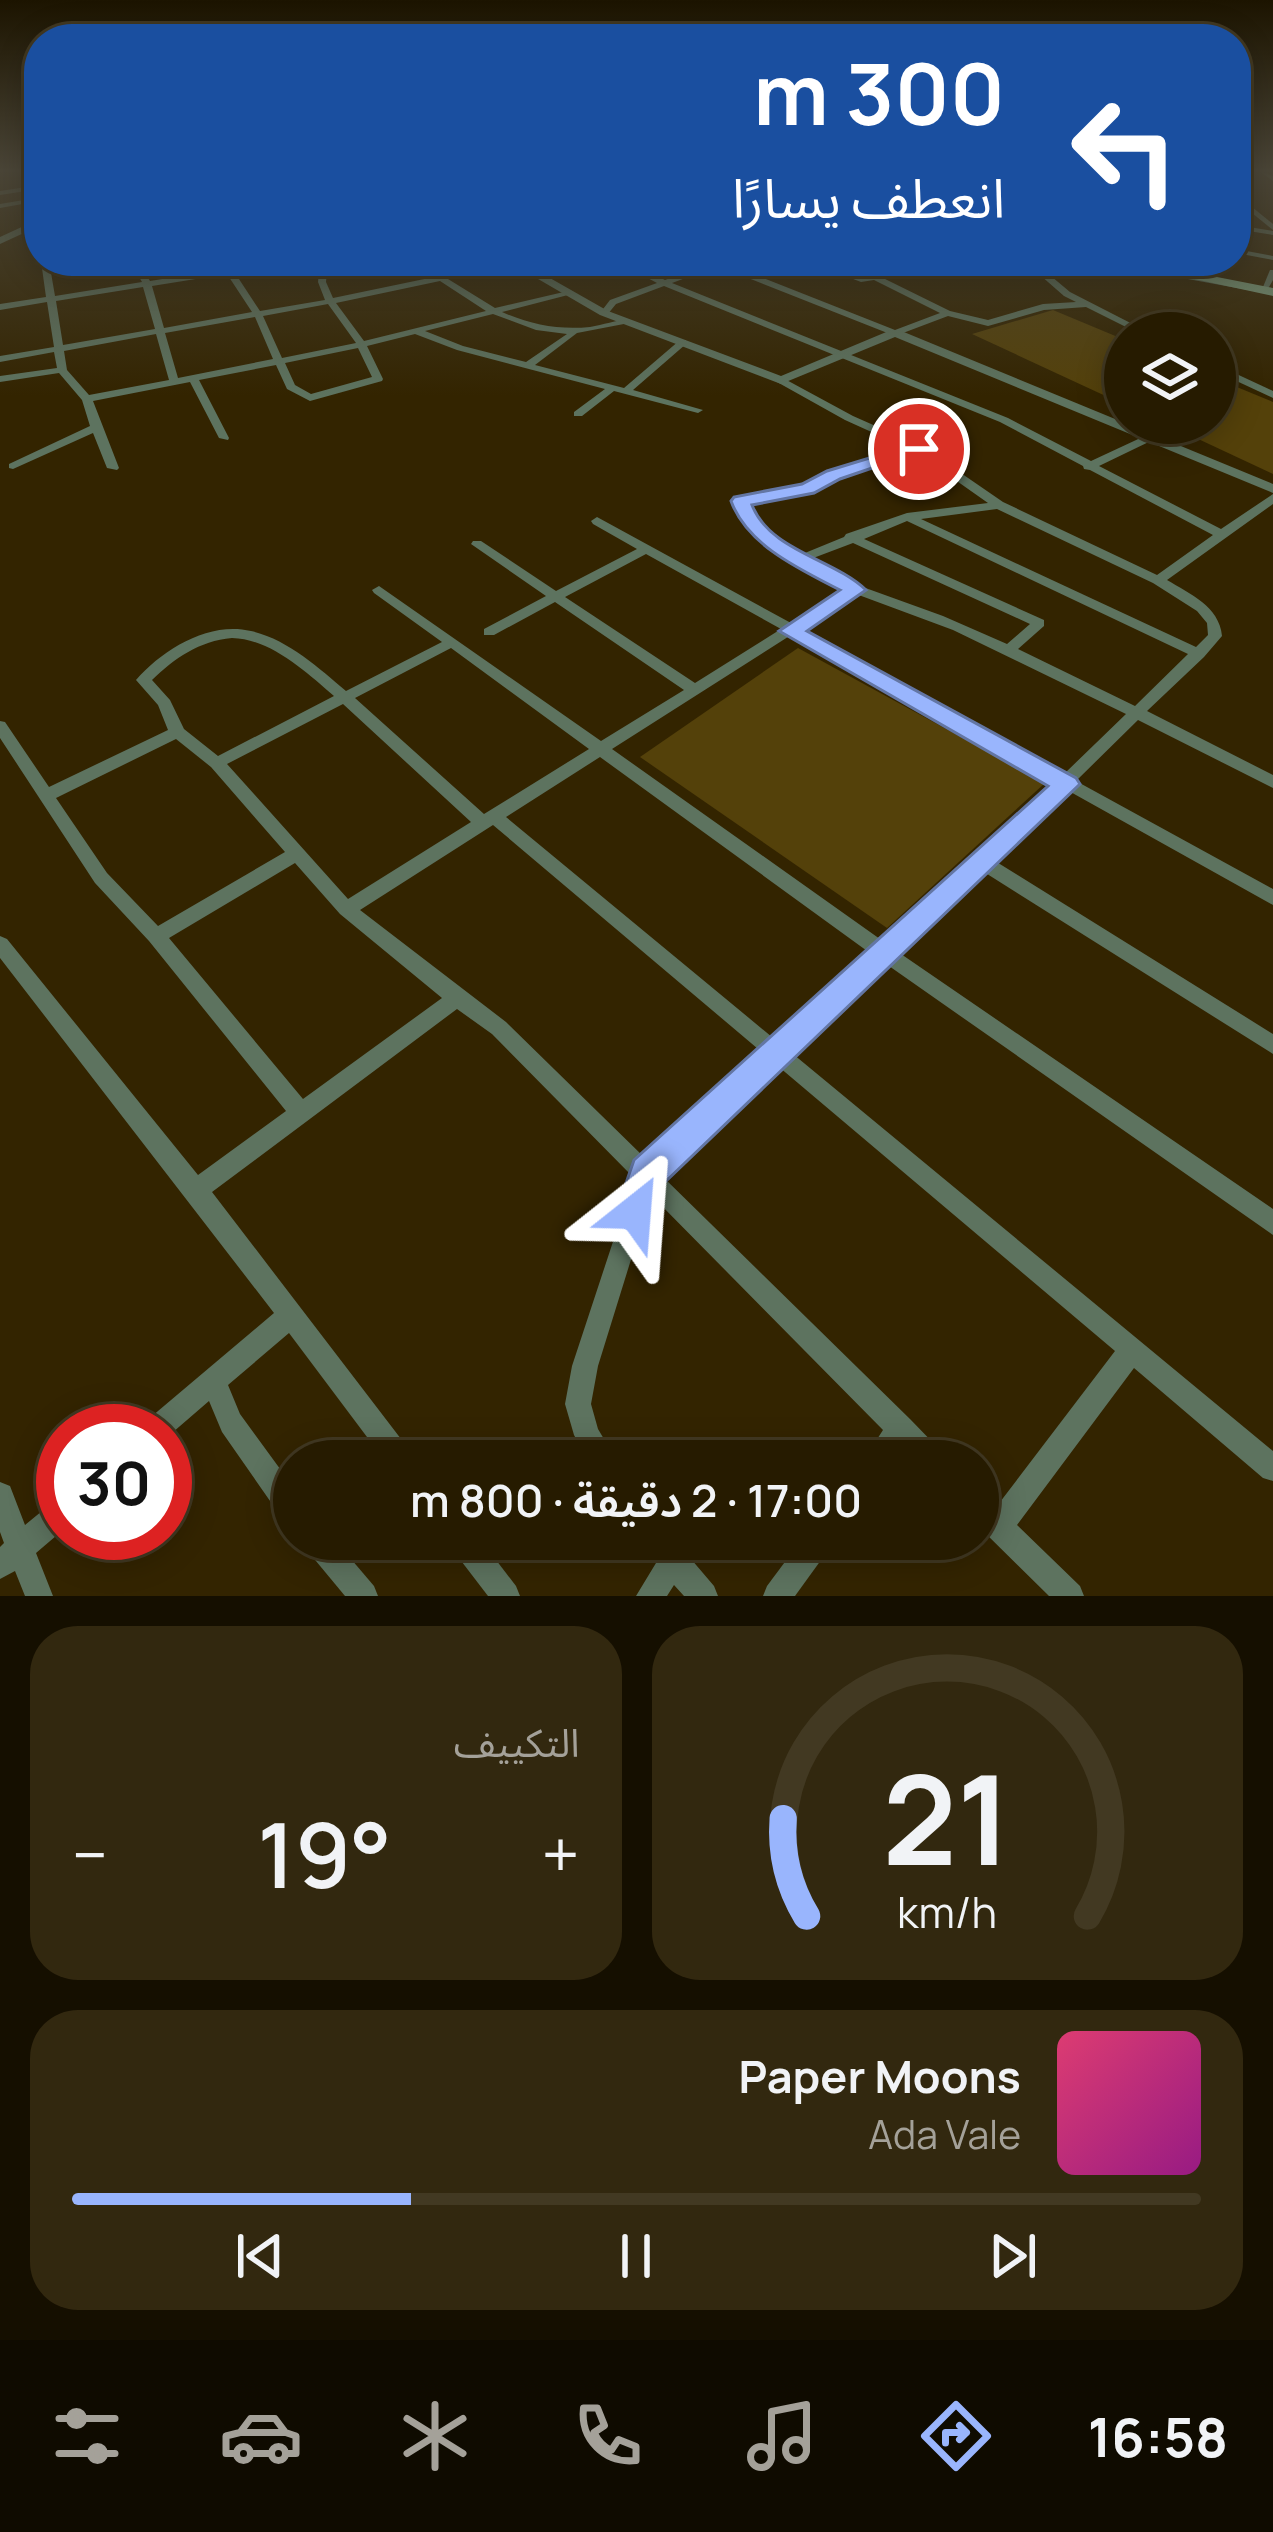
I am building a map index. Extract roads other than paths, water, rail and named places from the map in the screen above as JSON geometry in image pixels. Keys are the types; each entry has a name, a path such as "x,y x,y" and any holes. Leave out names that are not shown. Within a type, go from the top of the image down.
{"main road":[{"path":"1200,276 1267,288"},
{"path":"1209,276 1267,288"}],"street":[{"path":"1190,276 1267,288 1273,272"},
{"path":"47,276 62,370 87,399 113,468"},
{"path":"141,276 174,380"},
{"path":"0,308 207,276"},
{"path":"234,276 258,314 290,387 314,397 378,380 362,345 328,302 320,276"},
{"path":"438,276 495,311 539,329 573,334"},
{"path":"0,359 160,334 454,276"},
{"path":"539,276 604,313 781,380 848,418 919,449 999,506 1159,580 1202,608 1214,623 1215,636 888,955 647,1173 585,1366 578,1404 590,1440"},
{"path":"650,276 1004,420 1222,535"},
{"path":"604,313 613,302 678,276"},
{"path":"751,276 1104,416"},
{"path":"849,276 860,280 883,276"},
{"path":"1042,276 1104,313"},
{"path":"879,277 946,313 988,323 1043,307 1087,304"},
{"path":"87,399 362,345 566,292"},
{"path":"781,380 946,313"},
{"path":"530,364 573,334 626,320"},
{"path":"417,332 452,346 698,410"},
{"path":"627,390 683,341"},
{"path":"0,379 62,370"},
{"path":"193,377 224,438"},
{"path":"1236,378 1273,395"},
{"path":"578,414 612,388"},
{"path":"13,466 96,427"},
{"path":"1088,467 1136,444"},
{"path":"1159,580 1273,494 1170,444"},
{"path":"919,449 834,475 807,489 743,498 748,519 798,560 855,590 923,612 1010,650 1273,782"},
{"path":"798,560 907,517 999,506"},
{"path":"907,517 1199,654"},
{"path":"597,521 1273,898"},
{"path":"850,538 1039,623 1010,650"},
{"path":"477,544 695,690"},
{"path":"488,632 646,549"},
{"path":"379,590 888,955 1273,1223"},
{"path":"346,909 855,590"},
{"path":"913,1440 499,1028 346,909 294,856 217,764 177,732 165,703 142,680 191,642 254,634 298,661 1273,1468"},
{"path":"217,764 450,643"},
{"path":"0,726 101,878 156,936 302,1114"},
{"path":"46,796 177,732"},
{"path":"156,936 294,856"},
{"path":"982,862 1273,1045"},
{"path":"0,944 196,1190 386,1440"},
{"path":"196,1190 457,998"},
{"path":"185,1404 290,1316"},
{"path":"999,1504 1130,1352"},
{"path":"213,1379 231,1423 273,1482"},
{"path":"892,1440 901,1428"},
{"path":"0,1496 11,1556 39,1596"},
{"path":"999,1528 1070,1596"},
{"path":"11,1556 36,1535"},
{"path":"334,1560 364,1596"},
{"path":"478,1560 506,1596"},
{"path":"650,1596 662,1560"},
{"path":"673,1560 704,1596"},
{"path":"777,1596 804,1560"}]}
